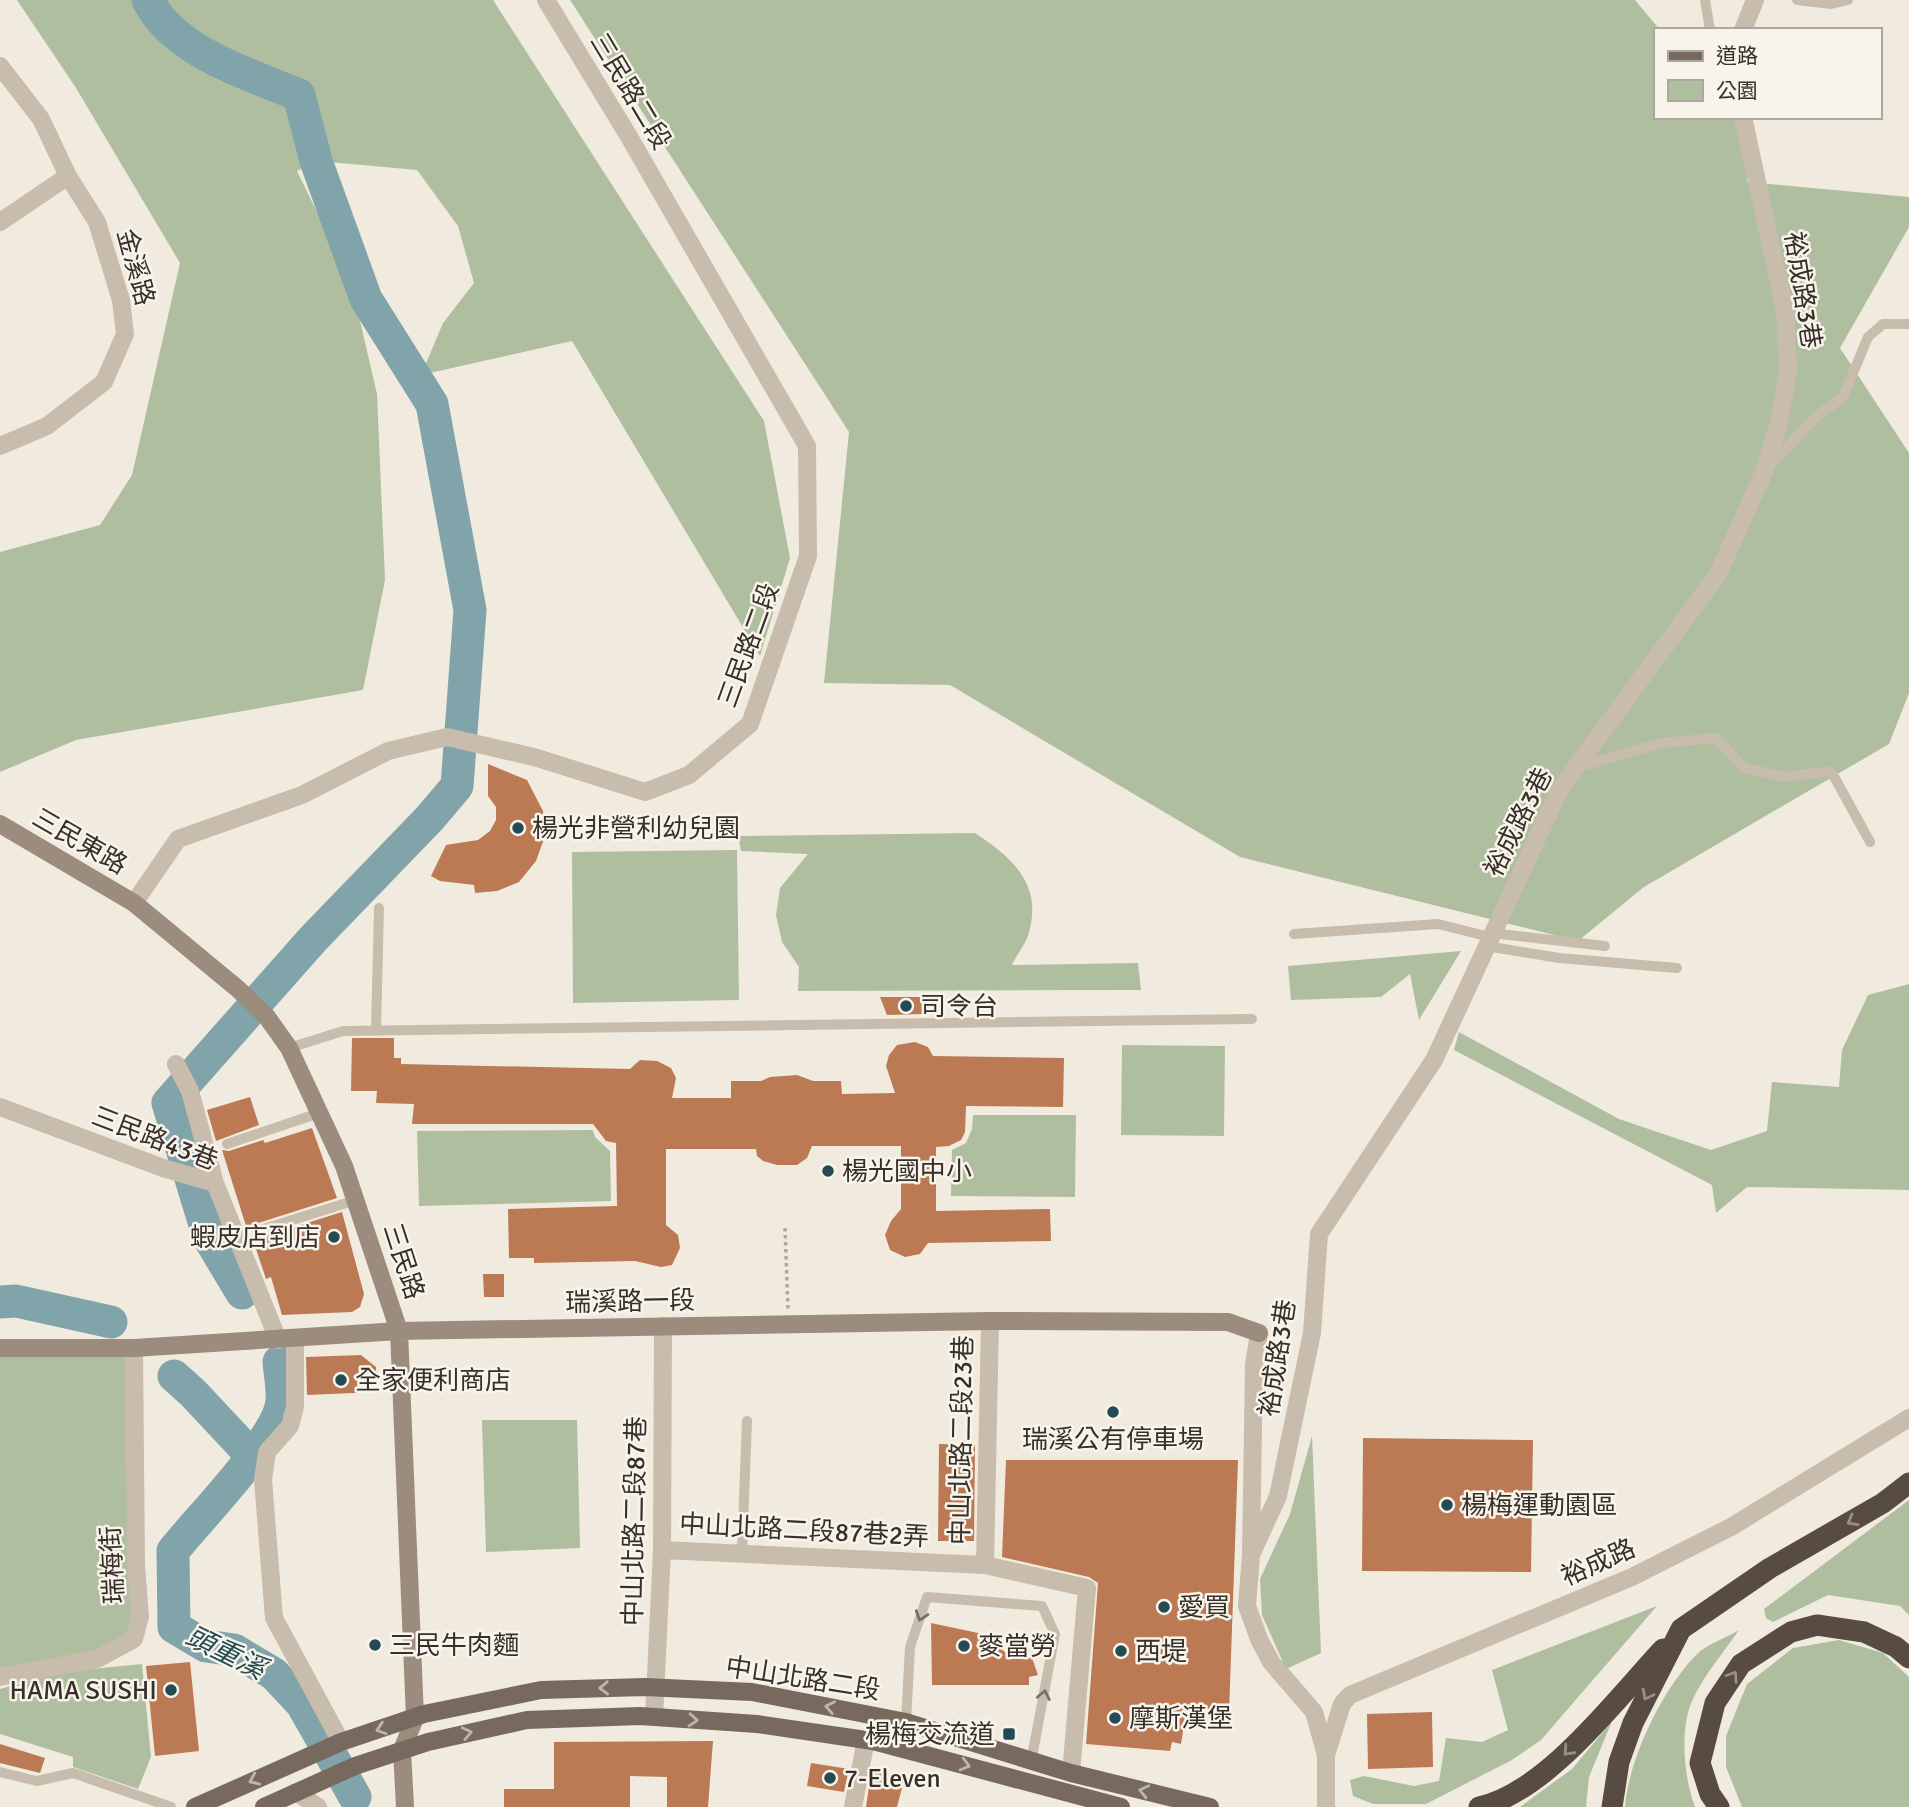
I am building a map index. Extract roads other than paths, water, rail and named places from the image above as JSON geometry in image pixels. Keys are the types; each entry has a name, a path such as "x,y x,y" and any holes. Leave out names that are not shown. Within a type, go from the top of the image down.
{"highway":[{"path":"1479,1807 1494,1804 1551,1769 1681,1629 1770,1569 1883,1503 1909,1483"},
{"path":"1718,1807 1710,1794 1700,1763 1715,1703 1741,1664 1791,1632 1817,1625 1864,1632 1896,1647 1909,1658"},
{"path":"1612,1807 1619,1762 1633,1723 1681,1629"}],"main road":[{"name":"中山北路二段","path":"195,1807 341,1742 415,1718 541,1690 655,1688 752,1692 906,1722 1031,1762 1210,1807"},
{"name":"中山北路二段","path":"296,1792 355,1766 402,1750 527,1720 654,1717 757,1724 866,1740 1121,1807"},
{"path":"264,1807 296,1792"}],"street":[{"name":"三民路二段","path":"134,903 178,839 302,795 388,751 447,737 527,755 646,792 689,775 750,724 808,555 807,446 628,135 546,0"},
{"path":"1744,28 1755,0"},
{"name":"金溪路","path":"0,66 41,119 68,176 97,222 121,300 125,334 104,382 47,426 0,446"},
{"name":"裕成路3巷","path":"1251,1555 1279,1496 1312,1333 1320,1234 1434,1060 1560,789 1718,574 1764,472 1779,422 1788,370 1785,311 1743,119"},
{"path":"0,222 68,176"},
{"name":"三民東路","path":"0,824 134,903"},
{"name":"三民路","path":"134,903 238,989 267,1017 289,1048 356,1200 399,1331 415,1718"},
{"path":"176,1064 190,1091 215,1183"},
{"name":"三民路43巷","path":"0,1107 163,1168 215,1183 287,1339"},
{"name":"瑞溪路一段","path":"0,1348 134,1348 399,1331 990,1321 1228,1322 1259,1333"},
{"name":"中山北路二段23巷","path":"990,1321 985,1564 1087,1588 1071,1773"},
{"name":"中山北路二段87巷","path":"654,1717 662,1550 663,1326"},
{"name":"裕成路3巷","path":"1259,1333 1254,1365 1251,1555 1247,1605 1259,1639 1271,1662 1314,1712 1326,1755 1326,1807"},
{"path":"287,1339 295,1407 290,1426 267,1451 263,1480 274,1618 341,1742"},
{"name":"瑞梅街","path":"0,1677 97,1659 134,1639 140,1617 136,1565 134,1348"},
{"name":"裕成路","path":"1326,1755 1342,1704 1350,1695 1633,1577 1731,1527 1909,1418"},
{"name":"中山北路二段87巷2弄","path":"662,1550 985,1564"},
{"path":"405,1807 402,1750 415,1718"},
{"path":"853,1807 866,1740"},
{"path":"296,1792 318,1807"}],"lane":[{"path":"1704,0 1710,28"},
{"path":"1797,0 1831,4 1848,0"},
{"path":"1764,472 1817,416 1843,397 1868,337 1883,324 1909,324"},
{"path":"1576,768 1661,743 1716,738 1744,768 1785,777 1831,771 1870,842"},
{"path":"376,1031 379,908"},
{"path":"1294,934 1438,924 1559,958 1676,968"},
{"path":"1489,938 1605,946"},
{"path":"289,1048 343,1031 1252,1019"},
{"path":"227,1144 319,1113"},
{"path":"257,1231 356,1200"},
{"path":"742,1552 747,1421"},
{"path":"906,1722 910,1647 927,1597 1042,1606 1055,1634 1031,1762"},
{"path":"0,1772 37,1781 73,1773 171,1807"}],"waterway":[{"path":"148,0 160,18 194,48 235,69 299,95 316,161 366,299 432,404 470,610 457,786 429,819 313,939 168,1103 209,1238 242,1293"},
{"name":"頭重溪","path":"0,1302 16,1301 111,1322"},
{"name":"頭重溪","path":"279,1362 282,1401 267,1436 236,1478 173,1551 174,1627 206,1646 234,1650 274,1674 302,1704 355,1797"},
{"name":"頭重溪","path":"174,1376 252,1456"}],"place":[{"name":"楊光非營利幼兒園","path":"518,828"},
{"name":"司令台","path":"906,1006"},
{"name":"楊光國中小","path":"828,1171"},
{"name":"蝦皮店到店","path":"334,1237"},
{"name":"全家便利商店","path":"341,1380"},
{"name":"瑞溪公有停車場","path":"1113,1412"},
{"name":"楊梅運動園區","path":"1447,1505"},
{"name":"愛買","path":"1164,1607"},
{"name":"三民牛肉麵","path":"375,1645"},
{"name":"麥當勞","path":"964,1646"},
{"name":"西堤","path":"1121,1651"},
{"name":"HAMA SUSHI","path":"171,1690"},
{"name":"摩斯漢堡","path":"1115,1718"},
{"name":"楊梅交流道","path":"1009,1734"},
{"name":"7-Eleven","path":"830,1778"}]}
